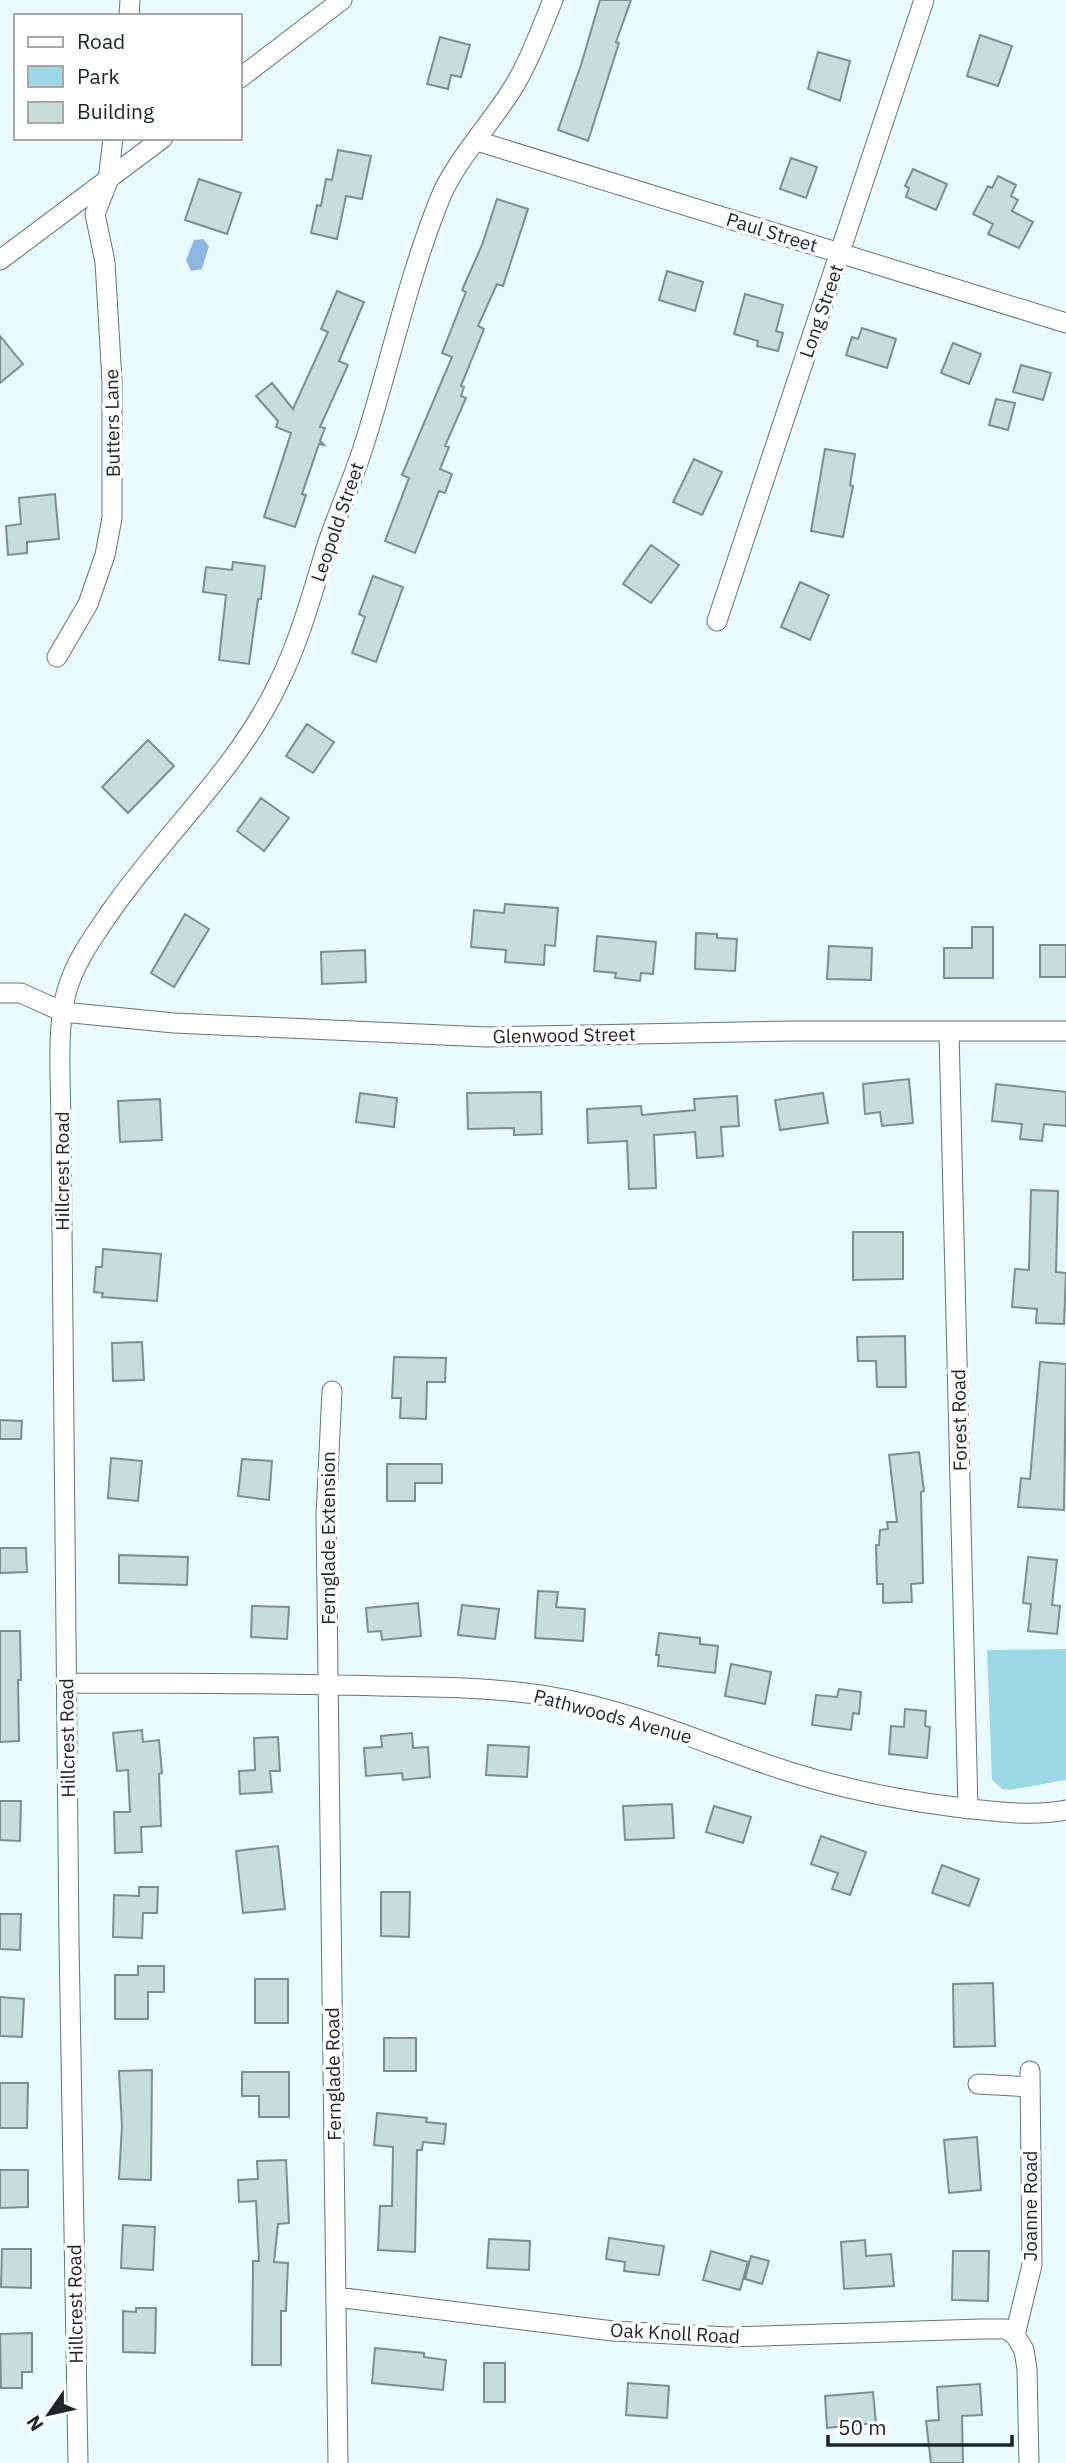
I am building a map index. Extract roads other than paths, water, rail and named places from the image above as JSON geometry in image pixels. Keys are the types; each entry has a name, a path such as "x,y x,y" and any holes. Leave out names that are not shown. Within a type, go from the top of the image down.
{"street":[{"path":"242,76 342,0"},
{"name":"Leopold Street","path":"63,1012 69,981 93,938 134,879 232,760 278,684 303,629 339,510 362,452 404,307 441,197 449,180 512,89 553,0"},
{"name":"Long Street","path":"717,621 924,0"},
{"name":"Butters Lane","path":"57,657 88,604 104,555 112,518 112,381 105,262 95,214 108,181 113,140"},
{"path":"0,260 160,140"},
{"name":"Paul Street","path":"477,141 1066,323"},
{"name":"Glenwood Street","path":"0,993 21,993 63,1012 174,1023 487,1037 793,1031 1066,1031"},
{"name":"Hillcrest Road","path":"63,1012 61,1125 66,1683 78,2463"},
{"name":"Forest Road","path":"949,1032 968,1809"},
{"name":"Fernglade Extension","path":"328,1684 326,1488 331,1391"},
{"name":"Pathwoods Avenue","path":"66,1683 328,1684 494,1689 557,1698 677,1730 788,1772 886,1797 968,1809 1013,1812 1066,1810"},
{"name":"Fernglade Road","path":"328,1684 338,2463"},
{"name":"Joanne Road","path":"978,2084 1030,2079 1032,2265 1015,2334"},
{"name":"Oak Knoll Road","path":"336,2297 613,2331 729,2337 1006,2329 1015,2334"},
{"path":"1015,2334 1024,2350 1027,2370 1029,2463"}]}
